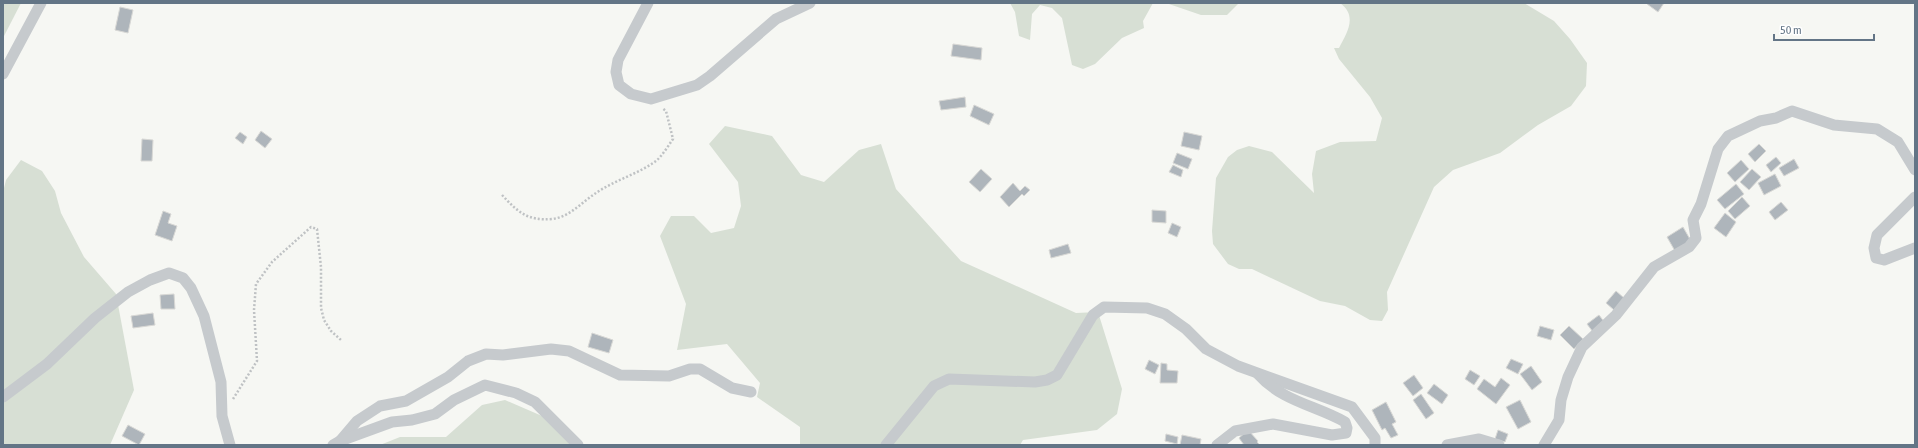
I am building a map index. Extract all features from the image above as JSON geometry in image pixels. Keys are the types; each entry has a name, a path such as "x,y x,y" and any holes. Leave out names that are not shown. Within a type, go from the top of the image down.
{"street":[{"path":"3,74 42,3"},
{"path":"648,3 618,60 616,72 619,85 630,94 650,99 697,85 763,32 776,19 810,3"},
{"path":"1544,445 1559,420 1561,400 1568,377 1582,347 1616,315 1654,268 1689,246 1696,238 1693,220 1701,204 1718,148 1728,136 1760,121 1776,118 1792,111 1834,125 1877,129 1898,142 1915,170"},
{"path":"1915,197 1877,235 1874,248 1876,258 1884,260 1915,248"},
{"path":"3,397 47,364 95,318 128,292 150,280 169,273 183,278 190,288 204,316 221,382 222,416 230,445"},
{"path":"886,445 934,386 949,379 1035,382 1047,380 1057,375 1093,315 1104,307 1147,308 1165,314 1186,329 1206,349 1238,366 1352,407 1375,438 1375,445"},
{"path":"336,443 357,421 380,406 406,401 448,377 468,361 486,354 503,355 551,349 569,351 620,375 669,376 690,369 700,369 732,388 751,392"},
{"path":"1217,445 1235,431 1272,424 1332,435 1346,433 1347,428 1345,422 1284,396 1268,385 1257,372"},
{"path":"336,443 392,422 412,420 435,414 454,400 485,385 516,393 535,402 578,445"},
{"path":"1447,445 1479,439 1499,445"}],"path":[{"path":"502,195 517,211 528,217 553,219 573,211 596,193 656,160 666,150 672,139 666,111 650,99"},
{"path":"222,416 258,361 254,310 256,284 272,262 311,227 317,229 321,267 321,308 324,320 331,331 341,340"}],"shaded area":[{"path":"3,3 21,3 3,38"},
{"path":"1010,3 1153,3 1143,21 1144,28 1122,38 1095,64 1083,69 1072,65 1062,18 1052,8 1040,5 1032,14 1030,40 1019,36 1015,12"},
{"path":"1166,3 1239,3 1227,15 1201,15"},
{"path":"1340,3 1524,3 1554,21 1570,39 1587,63 1586,86 1571,106 1538,125 1500,153 1453,170 1434,187 1387,292 1388,310 1382,321 1370,320 1345,306 1320,301 1252,269 1239,269 1228,264 1213,244 1212,231 1216,178 1228,157 1237,150 1249,146 1272,152 1314,193 1312,174 1316,151 1340,142 1376,141 1382,118 1370,97 1339,59 1334,48 1339,48 1348,31 1350,19 1349,13"},
{"path":"725,126 772,136 801,175 824,182 859,150 881,144 896,189 961,261 1076,313 1098,312 1122,389 1117,414 1097,430 1023,440 1020,445 800,445 800,427 757,397 760,383 727,344 677,350 686,304 660,236 671,216 694,216 711,233 734,228 741,206 738,182 709,144"},
{"path":"21,160 42,171 55,191 61,213 84,257 116,294 134,390 110,445 3,445 3,192 6,180"},
{"path":"505,400 549,419 579,445 380,445 400,437 446,437 482,405"}],"building":[{"path":"1664,3 1658,12 1647,4"},
{"path":"120,7 133,10 128,33 115,30"},
{"path":"953,44 982,48 981,60 951,56"},
{"path":"965,97 966,107 941,110 939,101"},
{"path":"974,105 994,114 989,125 970,116"},
{"path":"261,131 272,139 265,148 255,140"},
{"path":"240,132 247,137 243,144 235,138"},
{"path":"1184,132 1202,136 1199,150 1181,146"},
{"path":"142,139 153,140 152,161 141,161"},
{"path":"1759,144 1766,151 1755,162 1748,154"},
{"path":"1177,153 1192,159 1188,169 1173,163"},
{"path":"1776,157 1781,163 1771,172 1766,165"},
{"path":"1794,159 1799,168 1784,176 1779,168"},
{"path":"1741,160 1749,169 1735,182 1727,173"},
{"path":"1173,165 1183,170 1181,177 1169,172"},
{"path":"981,169 992,179 980,192 969,182"},
{"path":"1752,169 1761,177 1749,190 1740,182"},
{"path":"1775,174 1781,186 1764,195 1758,183"},
{"path":"1013,183 1020,191 1025,186 1030,190 1024,196 1022,194 1009,207 1000,197"},
{"path":"1736,184 1744,194 1725,209 1717,200"},
{"path":"1742,197 1750,206 1735,219 1728,211"},
{"path":"1781,202 1788,210 1775,220 1769,212"},
{"path":"1152,210 1166,211 1166,223 1152,222"},
{"path":"163,211 171,214 168,223 177,226 172,241 155,235"},
{"path":"1725,213 1736,222 1726,237 1714,228"},
{"path":"1172,223 1181,227 1177,237 1168,233"},
{"path":"1683,227 1691,241 1675,251 1667,237"},
{"path":"1068,244 1071,253 1051,258 1049,250"},
{"path":"1616,291 1624,298 1614,310 1606,303"},
{"path":"174,294 175,309 161,309 160,295"},
{"path":"153,313 155,325 133,328 131,316"},
{"path":"1599,315 1605,323 1593,332 1587,324"},
{"path":"1540,326 1554,330 1551,340 1537,336"},
{"path":"1569,326 1583,339 1574,349 1560,335"},
{"path":"592,333 613,340 609,353 588,347"},
{"path":"1511,359 1523,364 1518,374 1506,368"},
{"path":"1149,360 1159,365 1155,374 1145,369"},
{"path":"1161,363 1167,364 1167,370 1178,371 1177,383 1160,383"},
{"path":"1531,366 1542,382 1532,390 1520,374"},
{"path":"1470,370 1480,376 1474,385 1465,379"},
{"path":"1414,375 1423,388 1413,396 1403,383"},
{"path":"1501,378 1510,385 1496,404 1477,389 1484,379 1495,387"},
{"path":"1434,384 1448,395 1442,404 1427,393"},
{"path":"1421,394 1434,413 1426,419 1413,400"},
{"path":"1520,400 1531,422 1518,429 1506,407"},
{"path":"1386,402 1396,422 1392,424 1398,435 1391,438 1385,428 1382,430 1372,410"},
{"path":"128,425 145,434 139,445 122,436"},
{"path":"1248,430 1260,445 1244,445 1239,438"},
{"path":"1498,430 1508,434 1505,442 1495,439"},
{"path":"1166,434 1178,437 1177,444 1165,441"},
{"path":"1182,435 1201,439 1200,445 1180,445"}]}
